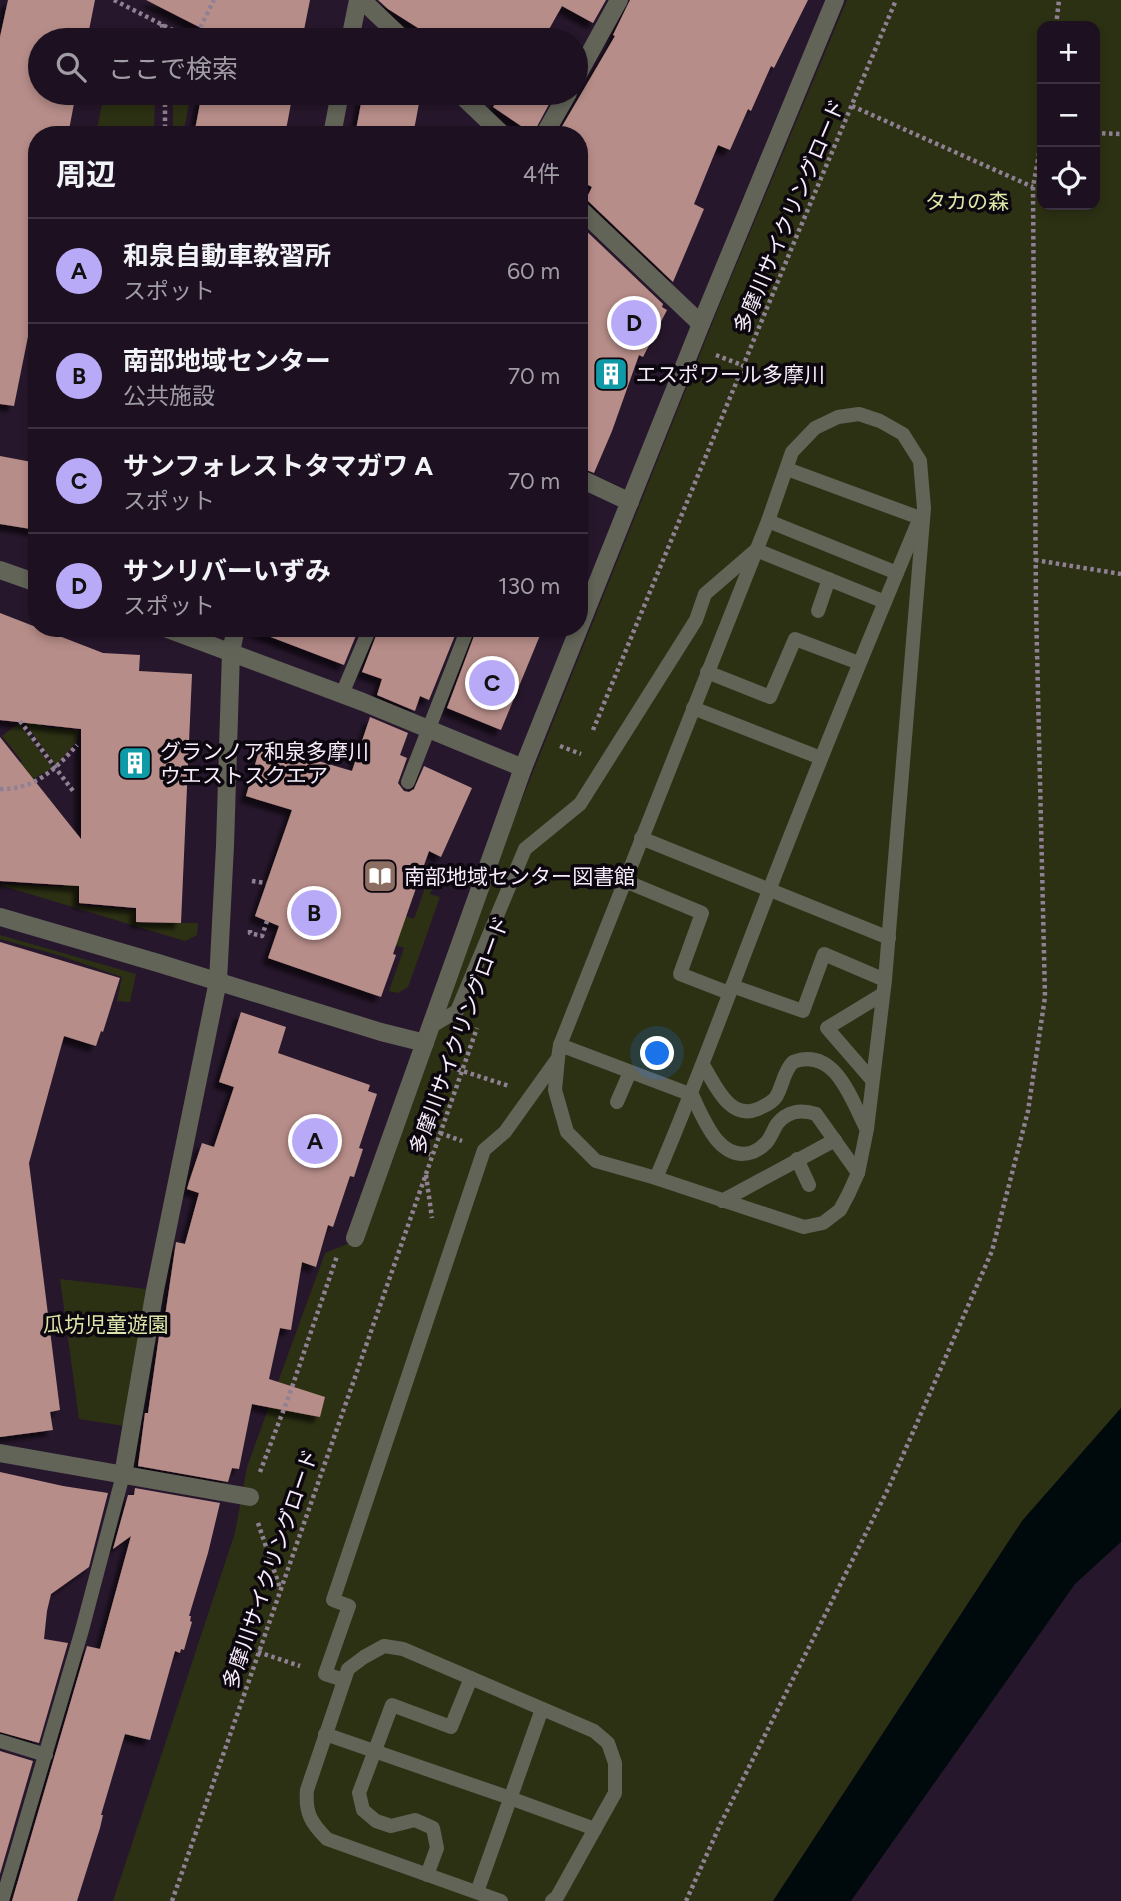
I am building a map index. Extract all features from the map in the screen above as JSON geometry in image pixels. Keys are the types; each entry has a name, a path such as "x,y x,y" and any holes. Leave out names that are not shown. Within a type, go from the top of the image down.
{"street":[{"path":"353,28 360,0 391,28"},
{"path":"588,56 619,0"},
{"path":"588,606 835,0"},
{"path":"333,126 337,105"},
{"path":"472,105 494,126"},
{"path":"549,126 561,105"},
{"path":"588,217 701,324"},
{"path":"588,482 630,502"},
{"path":"0,570 28,580"},
{"path":"190,637 429,728 523,768"},
{"path":"123,1475 155,1290 218,981 231,652 234,637"},
{"path":"355,1238 523,768 576,637"},
{"path":"0,917 425,1043"},
{"path":"0,1453 250,1497"}],"lane":[{"path":"344,1680 325,1674 349,1606 333,1600 484,1150 505,1132 559,1052 768,521 792,452 815,428 838,417 859,414 880,421 903,434 919,461 922,513 884,987 867,1129 858,1173 849,1193 840,1210 823,1223 804,1227 596,1161 566,1132 555,1090 559,1052"},
{"path":"787,470 922,513"},
{"path":"656,1178 692,1095 769,889 859,663 922,513"},
{"path":"768,521 897,573"},
{"path":"756,550 885,602"},
{"path":"432,1026 457,1011 525,849 580,804 696,620 705,594 756,550"},
{"path":"818,611 829,579"},
{"path":"342,694 366,637"},
{"path":"408,782 464,637"},
{"path":"707,672 770,697 795,639 859,663"},
{"path":"693,708 821,758"},
{"path":"641,838 889,938"},
{"path":"625,881 702,913 680,974 803,1011 824,954 884,987"},
{"path":"872,1080 827,1027 884,987"},
{"path":"559,1052 630,1072 692,1095 712,1135 736,1154 758,1150 767,1143 779,1122 790,1113 805,1111 816,1114 858,1173"},
{"path":"703,1065 726,1102 736,1110 752,1111 767,1105 775,1098 788,1067 793,1062 811,1058 819,1060 836,1072 867,1129"},
{"path":"617,1102 630,1072"},
{"path":"722,1200 835,1140"},
{"path":"797,1159 809,1185"},
{"path":"2,1901 82,1630 123,1475"},
{"path":"501,1901 327,1839 314,1827 306,1806 307,1790 348,1669 384,1646 402,1649 594,1731 608,1743 615,1763 615,1793 557,1897 552,1901"},
{"path":"427,1875 437,1848 433,1828 415,1820 391,1826 376,1821 363,1810 359,1793 392,1705 451,1727 471,1678"},
{"path":"477,1892 542,1709"},
{"path":"326,1734 595,1829"},
{"path":"0,1741 46,1755"}],"path":[{"path":"114,0 170,28"},
{"path":"199,28 214,0"},
{"name":"多摩川サイクリングロード","path":"592,734 896,0"},
{"path":"1057,21 1059,0"},
{"path":"162,24 162,28"},
{"path":"164,126 165,105"},
{"path":"852,106 1033,187"},
{"path":"1100,133 1121,134"},
{"path":"686,1901 727,1812 888,1487 992,1251 1028,1111 1045,997 1035,560 1033,187 1040,147"},
{"path":"1035,560 1121,574"},
{"path":"20,721 73,791"},
{"path":"578,766 587,744"},
{"path":"0,789 12,789 30,783 55,769 77,745"},
{"path":"249,920 250,933 262,936 267,921"},
{"name":"多摩川サイクリングロード","path":"172,1901 479,1022"},
{"path":"462,1071 510,1086"},
{"path":"280,1588 250,1497 338,1255"},
{"path":"258,1652 303,1667"}],"green space":[{"name":"タカの森","path":"847,0 1121,0 1121,1408 1022,1521 773,1901 113,1901 235,1533 247,1467 325,1253 362,1238 501,852 720,304"},
{"path":"102,105 155,105 154,126 98,126"},
{"path":"173,105 189,105 185,126 173,126"},
{"path":"22,719 48,728 79,730 77,741 56,766"},
{"path":"19,723 53,768 29,781 0,780 22,761 2,736"},
{"path":"65,840 78,841 78,905 135,910 136,923 198,923 197,935 185,941 0,885 62,887"},
{"path":"429,877 435,880 430,894 440,897 408,987 398,993 389,991 404,948 372,937 383,908 414,919"},
{"path":"0,935 136,974 130,1002 117,1001 122,977 0,939"},
{"name":"瓜坊児童遊園","path":"60,1279 155,1290 131,1427 79,1419"}],"shaded area":[{"path":"1121,1408 1121,1542 1075,1584 851,1901 773,1901 1022,1521"}],"building":[{"path":"8,0 95,0 89,28 28,28 28,105 74,105 70,126 28,126 28,337 14,406 0,404 0,37"},
{"path":"146,0 310,0 304,28 201,28"},
{"path":"378,0 606,0 593,23 562,6 550,28 418,28"},
{"path":"630,0 808,0 774,68 771,66 751,111 748,109 730,150 718,145 694,204 704,209 673,282 588,201 592,187 588,185 588,126 562,126 575,105 588,105 588,82 615,36 613,35"},
{"path":"200,105 291,105 287,126 196,126"},
{"path":"361,105 419,105 415,126 357,126"},
{"path":"549,105 537,126 521,126 493,107"},
{"path":"588,233 667,310 643,357 639,355 594,473 588,471"},
{"path":"0,456 28,461 28,529 0,524"},
{"name":"グランノア和泉多摩川 ウエストスクエア","path":"0,613 28,624 28,637 62,637 103,653 140,655 139,671 192,674 181,923 136,922 136,908 79,903 79,886 0,881 0,737 81,839 81,729 0,720"},
{"path":"271,637 355,637 344,665"},
{"path":"376,637 454,637 429,700 420,696 415,711 377,695 382,679 362,672"},
{"path":"474,637 539,637 501,730 447,708"},
{"path":"370,717 408,733 400,755 407,758 398,783 404,791 414,789 424,766 472,788 441,857 429,851 381,997 268,958 279,926 255,916 292,810 246,796 261,744 352,771"},
{"path":"0,942 120,978 96,1046 64,1036 29,1163 60,1410 50,1412 53,1430 0,1437"},
{"path":"241,1012 286,1027 278,1053 370,1085 368,1091 377,1094 359,1148 363,1149 354,1177 350,1176 333,1227 328,1225 316,1267 302,1262 291,1330 280,1328 269,1379 325,1397 320,1417 252,1404 239,1469 232,1468 228,1482 138,1466 176,1242 185,1244 199,1193 187,1189 202,1143 214,1147 234,1087 219,1082"},
{"path":"0,1472 108,1493 89,1567 51,1594 44,1639 68,1643 39,1743 0,1732"},
{"path":"135,1488 220,1503 189,1616 192,1622 184,1650 181,1649 180,1653 175,1651 150,1740 125,1734 77,1901 12,1901 87,1646 100,1649 131,1536 113,1549 128,1495 134,1495"},
{"path":"0,1751 33,1761 0,1874"}],"place":[{"name":"サンリバーいずみ","path":"634,323"},
{"name":"エスポワール多摩川","path":"611,374"},
{"name":"サンフォレストタマガワ A","path":"492,683"},
{"name":"グランノア和泉多摩川 ウエストスクエア","path":"135,763"},
{"name":"南部地域センター図書館","path":"380,876"},
{"name":"南部地域センター","path":"314,913"},
{"name":"和泉自動車教習所","path":"315,1141"}]}
